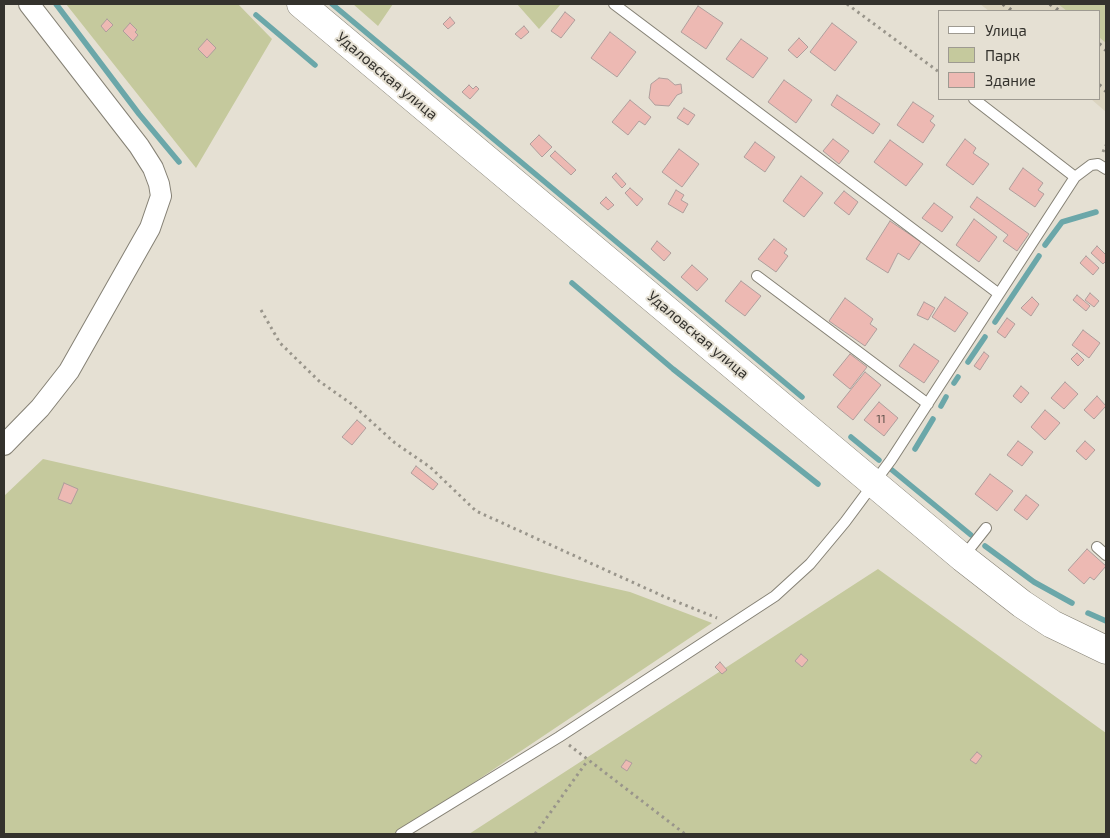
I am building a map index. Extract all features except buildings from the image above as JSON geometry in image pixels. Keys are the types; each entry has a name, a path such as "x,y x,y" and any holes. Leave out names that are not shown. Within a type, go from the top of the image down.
{"main road":[{"name":"Удаловская улица","path":"301,4 963,558 1014,598 1052,624 1106,650"}],"street":[{"path":"4,445 40,408 69,371 150,228 160,196 159,184 153,168 30,4"}],"lane":[{"path":"614,4 999,294"},
{"path":"975,100 1075,177"},
{"path":"401,834 559,737 775,596 810,564 875,484 1075,177 1091,165 1098,164 1106,170"},
{"path":"756,276 928,404"},
{"path":"963,558 986,528"},
{"path":"1097,547 1106,555"}],"path":[{"path":"847,4 938,71"},
{"path":"261,310 280,343 319,381 352,405 396,443 430,467 476,511 665,597 731,624"},
{"path":"559,737 684,834"},
{"path":"534,834 588,760"}],"shaded area":[{"path":"980,4 1070,4 1078,10 988,10"},
{"path":"1100,28 1106,33 1106,112 1092,100 1100,100"}],"green space":[{"path":"66,4 238,4 272,39 196,168"},
{"path":"353,4 393,4 378,26"},
{"path":"517,4 561,4 539,29"},
{"path":"1058,4 1106,4 1106,43 1100,38 1100,10 1066,10"},
{"path":"43,459 630,592 712,623 397,834 4,834 4,496"},
{"path":"878,569 1106,733 1106,834 469,834"}],"waterway":[{"path":"56,4 139,114 179,162"},
{"path":"332,4 802,397"},
{"path":"256,15 315,65"},
{"path":"1045,245 1062,222 1096,212"},
{"path":"995,322 1039,256"},
{"path":"572,283 673,369 818,484"},
{"path":"968,362 985,337"},
{"path":"954,383 958,377"},
{"path":"941,406 946,397"},
{"path":"915,449 933,419"},
{"path":"851,437 879,460"},
{"path":"892,470 971,535"},
{"path":"985,546 1034,582 1072,603"},
{"path":"1088,613 1106,621"}],"railway":[{"path":"1003,4 1011,10"},
{"path":"1050,4 1058,10"},
{"path":"1100,45 1106,50"},
{"path":"1100,86 1106,91"}]}
